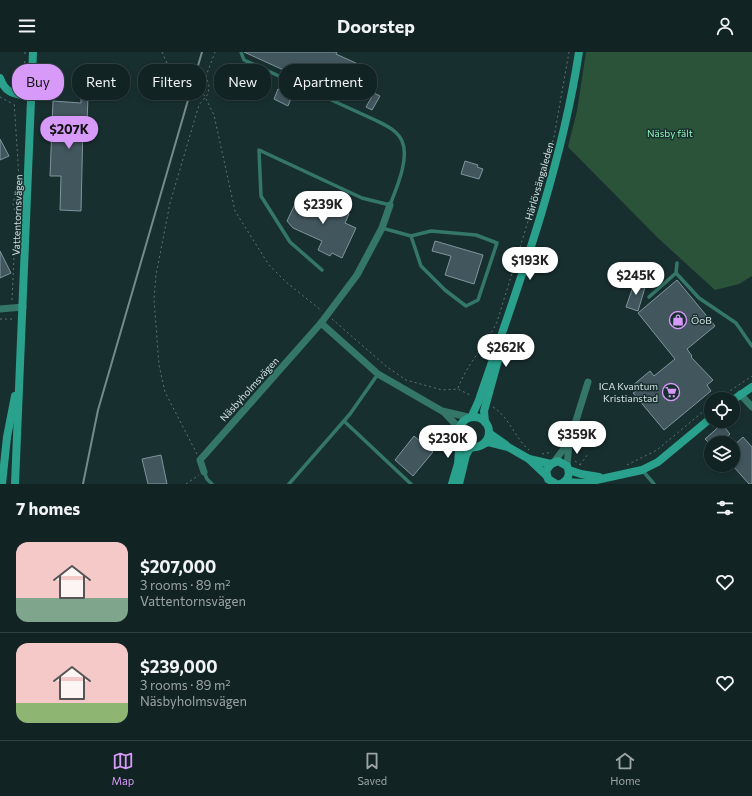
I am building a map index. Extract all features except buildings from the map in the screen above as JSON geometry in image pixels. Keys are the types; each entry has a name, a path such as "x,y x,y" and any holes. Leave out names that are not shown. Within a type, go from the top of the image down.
{"main road":[{"name":"Vattentornsvägen","path":"32,64 33,52"},
{"name":"Härlövsängaleden","path":"470,417 509,313 559,151 573,90 579,52"},
{"path":"0,78 3,87 12,93"},
{"name":"Vattentornsvägen","path":"4,472 18,440 31,100"},
{"name":"Härlövsängaleden","path":"485,422 484,411 506,333 509,313"},
{"name":"Vattentornsvägen","path":"2,484 7,437 20,378"},
{"path":"740,394 752,387"},
{"path":"452,484 458,464 460,438 459,428 461,423 470,417 477,417 485,422 489,433 508,447"},
{"path":"562,483 583,483 623,476 642,470 658,462 704,424"},
{"path":"460,438 467,446 479,446 485,442 489,433"},
{"path":"0,448 7,437"},
{"path":"15,484 18,440"},
{"path":"458,484 470,448 488,442 508,447 531,456 561,462 581,474 605,478"},
{"path":"531,456 548,480 556,484"},
{"path":"548,480 546,471 555,460"},
{"path":"562,483 569,476 567,465"}],"street":[{"name":"Näsbyholmsvägen","path":"200,460 321,323 357,276 382,228 390,205"},
{"path":"0,309 23,307"},
{"path":"321,323 378,374 442,411 459,428"},
{"path":"567,465 568,443 588,382"},
{"path":"740,394 752,407"},
{"path":"442,411 470,417"},
{"path":"555,460 568,443"},
{"path":"200,460 204,472"}],"lane":[{"path":"241,52 244,60 391,128 402,141 405,158 398,184 390,205 362,198 259,150 262,196 290,242 322,270"},
{"path":"382,228 411,236 431,231 476,235 497,243 478,300 466,306 445,290 421,266 411,236"},
{"path":"649,297 676,273 677,263"},
{"path":"676,273 699,298 736,323 752,346"},
{"path":"289,484 344,421 378,374"},
{"path":"344,421 411,484"},
{"path":"642,470 654,484"},
{"path":"204,472 207,479 212,484"}],"path":[{"path":"24,64 25,52"},
{"path":"162,52 163,58 176,83 202,91 214,115 235,211 269,265 286,282 327,315 387,368 406,380 442,390 458,389 472,396"},
{"path":"200,460 165,392 159,365 154,299 156,275 170,203 199,104 208,94 209,86 206,76 215,52"},
{"path":"458,389 464,374 490,336 497,322 554,137 570,52"},
{"path":"0,97 14,104"},
{"path":"0,319 11,319 16,215 13,204 19,177 14,100"},
{"path":"728,392 752,376"},
{"path":"491,406 500,412 531,456"},
{"path":"627,465 657,450 704,411"},
{"path":"538,453 550,452 555,460"},
{"path":"567,465 572,459 583,468"},
{"path":"186,484 204,472"}],"green space":[{"name":"Näsby fält","path":"586,52 752,52 752,276 739,284 715,290 658,238 568,147 577,111"}],"railway":[{"path":"83,484 98,410 202,52"}],"place":[{"name":"ÖoB","path":"678,320"},
{"name":"ICA Kvantum Kristianstad","path":"671,392"}]}
